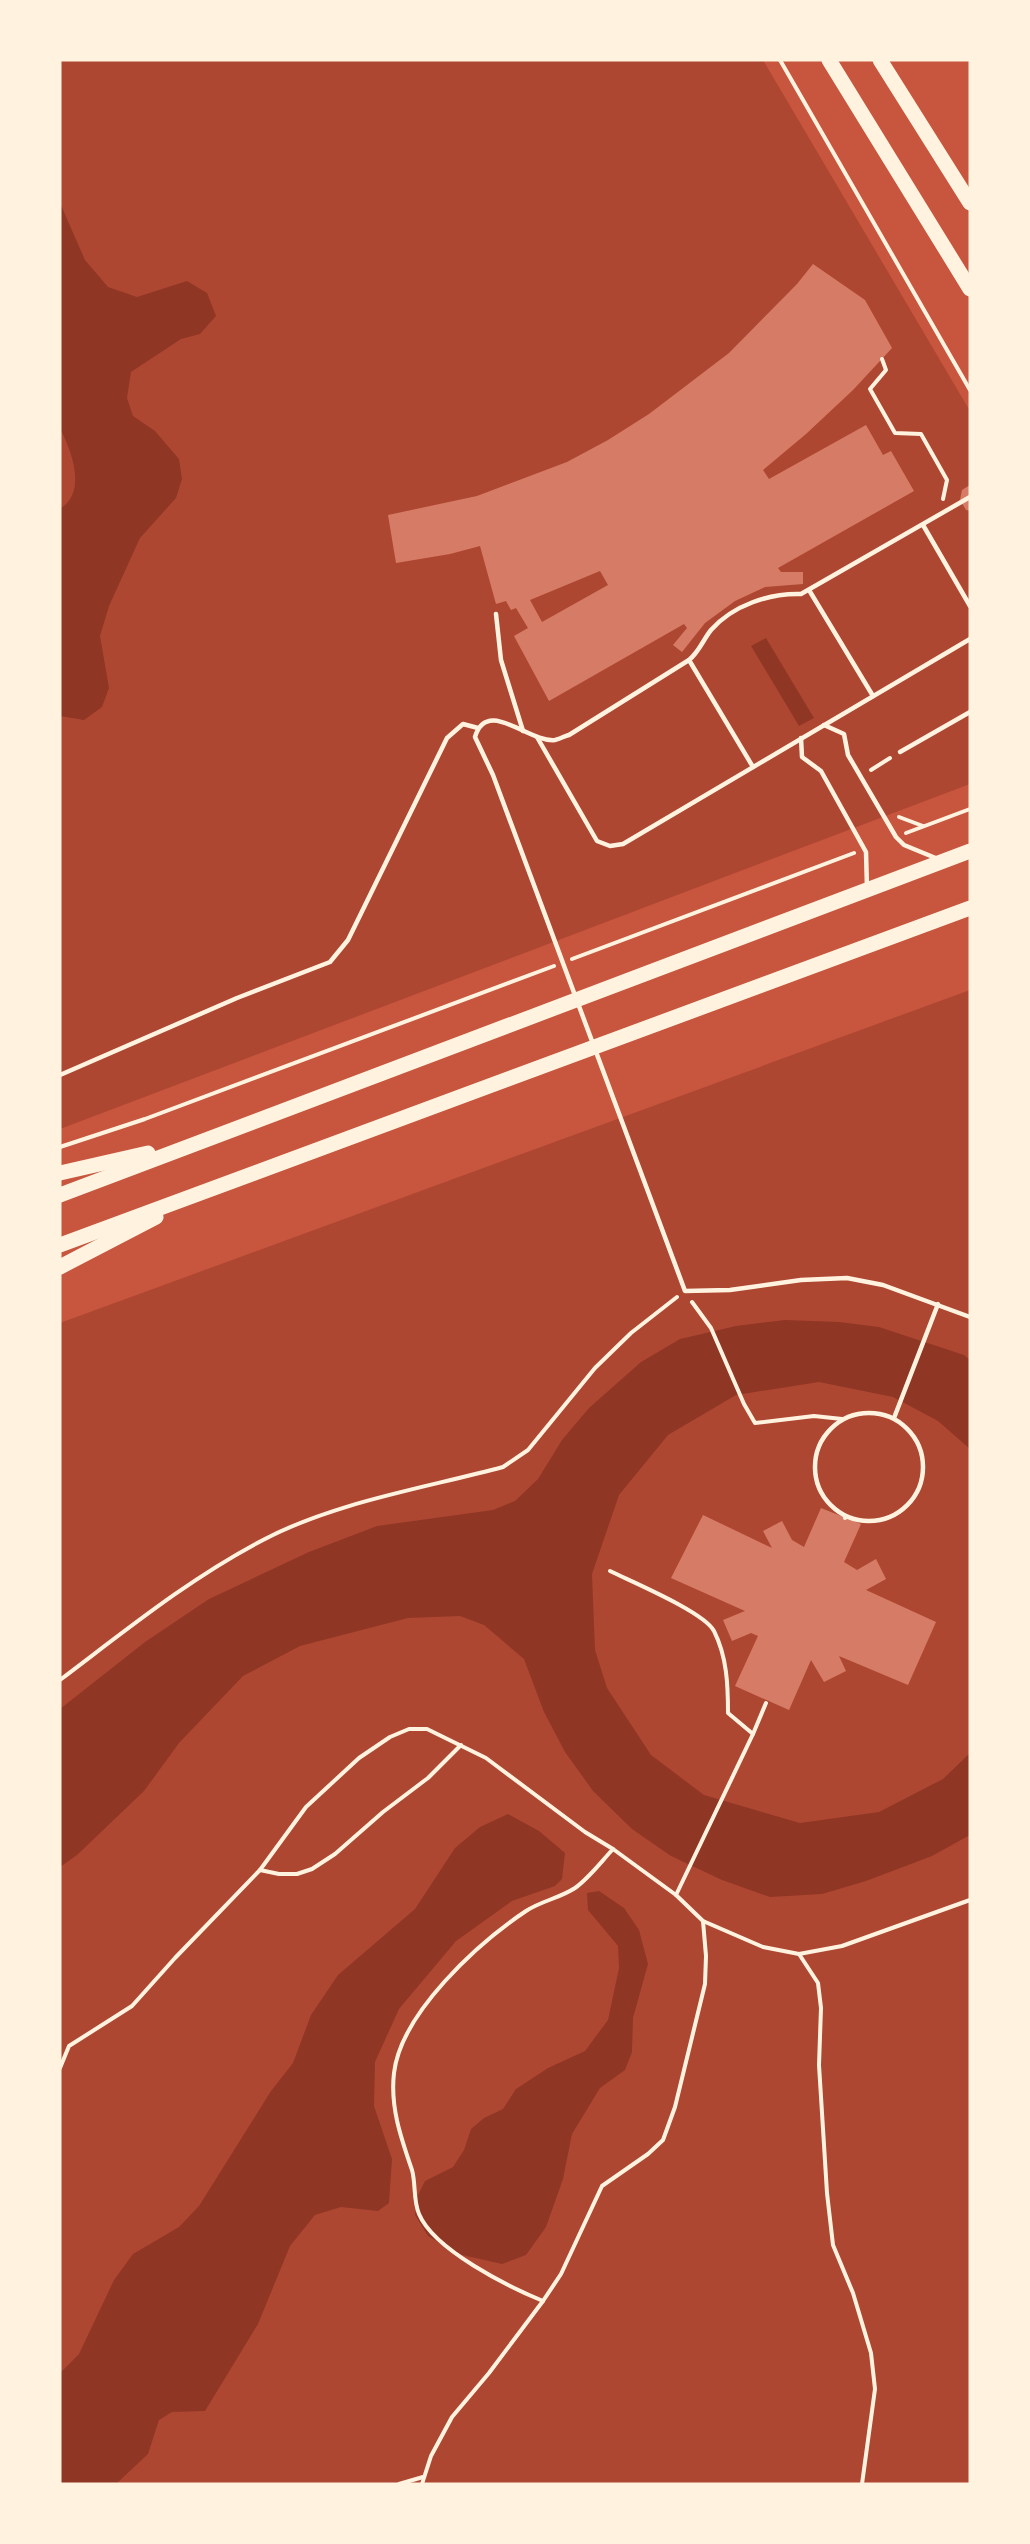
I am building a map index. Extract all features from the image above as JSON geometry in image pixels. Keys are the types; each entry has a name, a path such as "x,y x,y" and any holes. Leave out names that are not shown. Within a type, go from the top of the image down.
{"main road":[{"path":"829,60 970,289"},
{"path":"880,60 970,203"},
{"path":"60,1195 970,851"},
{"path":"60,1245 970,908"},
{"path":"60,1173 203,1140"},
{"path":"60,1267 221,1184"}],"lane":[{"path":"970,497 801,594 773,595 753,602 712,628 696,654 689,660 569,735 554,740 537,737 495,720 485,722 478,728 475,737 493,775 685,1291 730,1290 801,1280 847,1278 884,1285 970,1317"},
{"path":"924,525 970,606"},
{"path":"809,590 873,696"},
{"path":"496,614 501,660 523,731"},
{"path":"537,737 597,841 610,846 623,844 970,639"},
{"path":"689,660 753,767"},
{"path":"900,752 970,712"},
{"path":"60,1074 237,998 330,962 348,940 447,738 463,724 478,728"},
{"path":"824,725 844,734 848,755 896,837 904,845 943,861"},
{"path":"801,738 802,758 821,771 864,849 868,862 867,890"},
{"path":"894,1418 938,1304"},
{"path":"875,1412 894,1418 907,1427 919,1443 924,1461 922,1480 915,1497 901,1511 884,1519 865,1521 845,1517 832,1508 821,1494 815,1478 819,1444 828,1430 842,1419 858,1413 875,1412"}],"path":[{"path":"780,60 970,390"},
{"path":"882,359 886,369 870,389 895,433 921,434 947,480 939,516"},
{"path":"867,772 900,752"},
{"path":"896,837 970,809"},
{"path":"566,961 864,849"},
{"path":"60,1147 145,1119 554,965"},
{"path":"60,1680 160,1604 264,1539 316,1517 503,1467 528,1450 595,1368 631,1333 685,1291 711,1328 744,1404 755,1423 814,1416 842,1419"},
{"path":"610,1571 680,1605 713,1629 728,1673 728,1713 753,1734"},
{"path":"676,1895 766,1703"},
{"path":"60,2068 69,2046 132,2006 260,1870 306,1807 359,1758 390,1737 409,1729 427,1729 486,1758 585,1832 613,1849 676,1895 703,1921 762,1947 800,1953 842,1946 970,1900"},
{"path":"260,1870 279,1874 297,1874 312,1869 428,1778 461,1745"},
{"path":"543,2301 510,2288 446,2246 419,2215 414,2196 413,2173 397,2126 393,2099 394,2071 403,2042 441,1985 474,1953 527,1910 576,1887 613,1849"},
{"path":"422,2484 431,2456 452,2417 489,2373 561,2274 602,2186 648,2154 663,2140 675,2107 705,1984 706,1956 703,1921"},
{"path":"800,1953 818,1983 821,2008 819,2065 827,2193 833,2245 852,2293 871,2353 875,2389 862,2484"},
{"path":"399,2484 423,2477"}],"shaded area":[{"path":"60,60 763,60 970,411 970,784 60,1129"},
{"path":"60,203 85,260 108,287 137,297 187,281 207,293 216,316 200,334 181,339 131,372 127,398 133,416 155,431 179,459 182,479 176,498 140,538 109,606 100,636 109,688 102,707 84,720 60,716 60,509 73,492 75,470 60,428"},
{"path":"766,638 814,718 799,726 751,646"},
{"path":"970,990 970,2484 60,2484 60,1323"},
{"path":"785,1320 839,1322 879,1327 964,1355 970,1360 970,1449 938,1421 893,1397 819,1382 736,1395 668,1435 619,1495 592,1574 595,1650 607,1688 651,1755 704,1795 800,1823 879,1812 943,1779 970,1753 970,1835 932,1856 866,1881 822,1894 770,1897 722,1880 671,1856 632,1829 593,1791 565,1752 544,1712 524,1659 484,1625 460,1616 408,1618 300,1646 243,1676 179,1743 144,1791 77,1855 60,1867 60,1709 145,1642 209,1599 309,1552 377,1526 493,1510 515,1501 538,1479 562,1440 589,1408 641,1362 680,1339 736,1326"},
{"path":"508,1814 539,1831 565,1853 562,1879 555,1886 512,1901 456,1941 399,2009 375,2062 374,2106 392,2159 389,2203 378,2211 341,2207 315,2215 290,2246 258,2324 205,2411 172,2412 159,2420 148,2454 116,2484 60,2484 60,2373 79,2354 114,2280 133,2254 179,2227 199,2206 271,2091 293,2063 311,2015 338,1975 415,1909 455,1848 480,1827"},
{"path":"599,1891 624,1908 639,1930 648,1964 633,2018 632,2052 625,2070 600,2088 572,2134 563,2179 546,2227 526,2255 502,2264 458,2254 428,2236 415,2215 418,2195 425,2181 453,2167 464,2150 471,2129 484,2118 503,2109 516,2089 548,2068 585,2051 608,2020 619,1968 618,1946 588,1910 587,1893"}],"building":[{"path":"813,264 865,300 892,348 853,390 763,470 769,479 866,425 883,455 891,451 914,491 778,568 781,572 803,572 803,584 765,587 735,601 705,623 682,652 673,645 687,628 684,624 549,701 514,636 528,628 516,608 511,610 506,601 496,604 480,546 450,554 396,563 388,515 477,496 567,462 608,440 649,414 729,353 797,284","holes":["600,571 608,585 542,622 530,600"]},
{"path":"970,485 970,511 966,510 960,500 962,490"},
{"path":"821,1508 861,1524 844,1562 857,1570 876,1559 886,1579 866,1590 936,1622 908,1685 839,1656 846,1671 824,1682 811,1660 789,1710 735,1686 758,1636 751,1633 732,1641 723,1620 745,1611 671,1578 703,1515 772,1548 763,1531 782,1521 792,1540 804,1547"}]}
